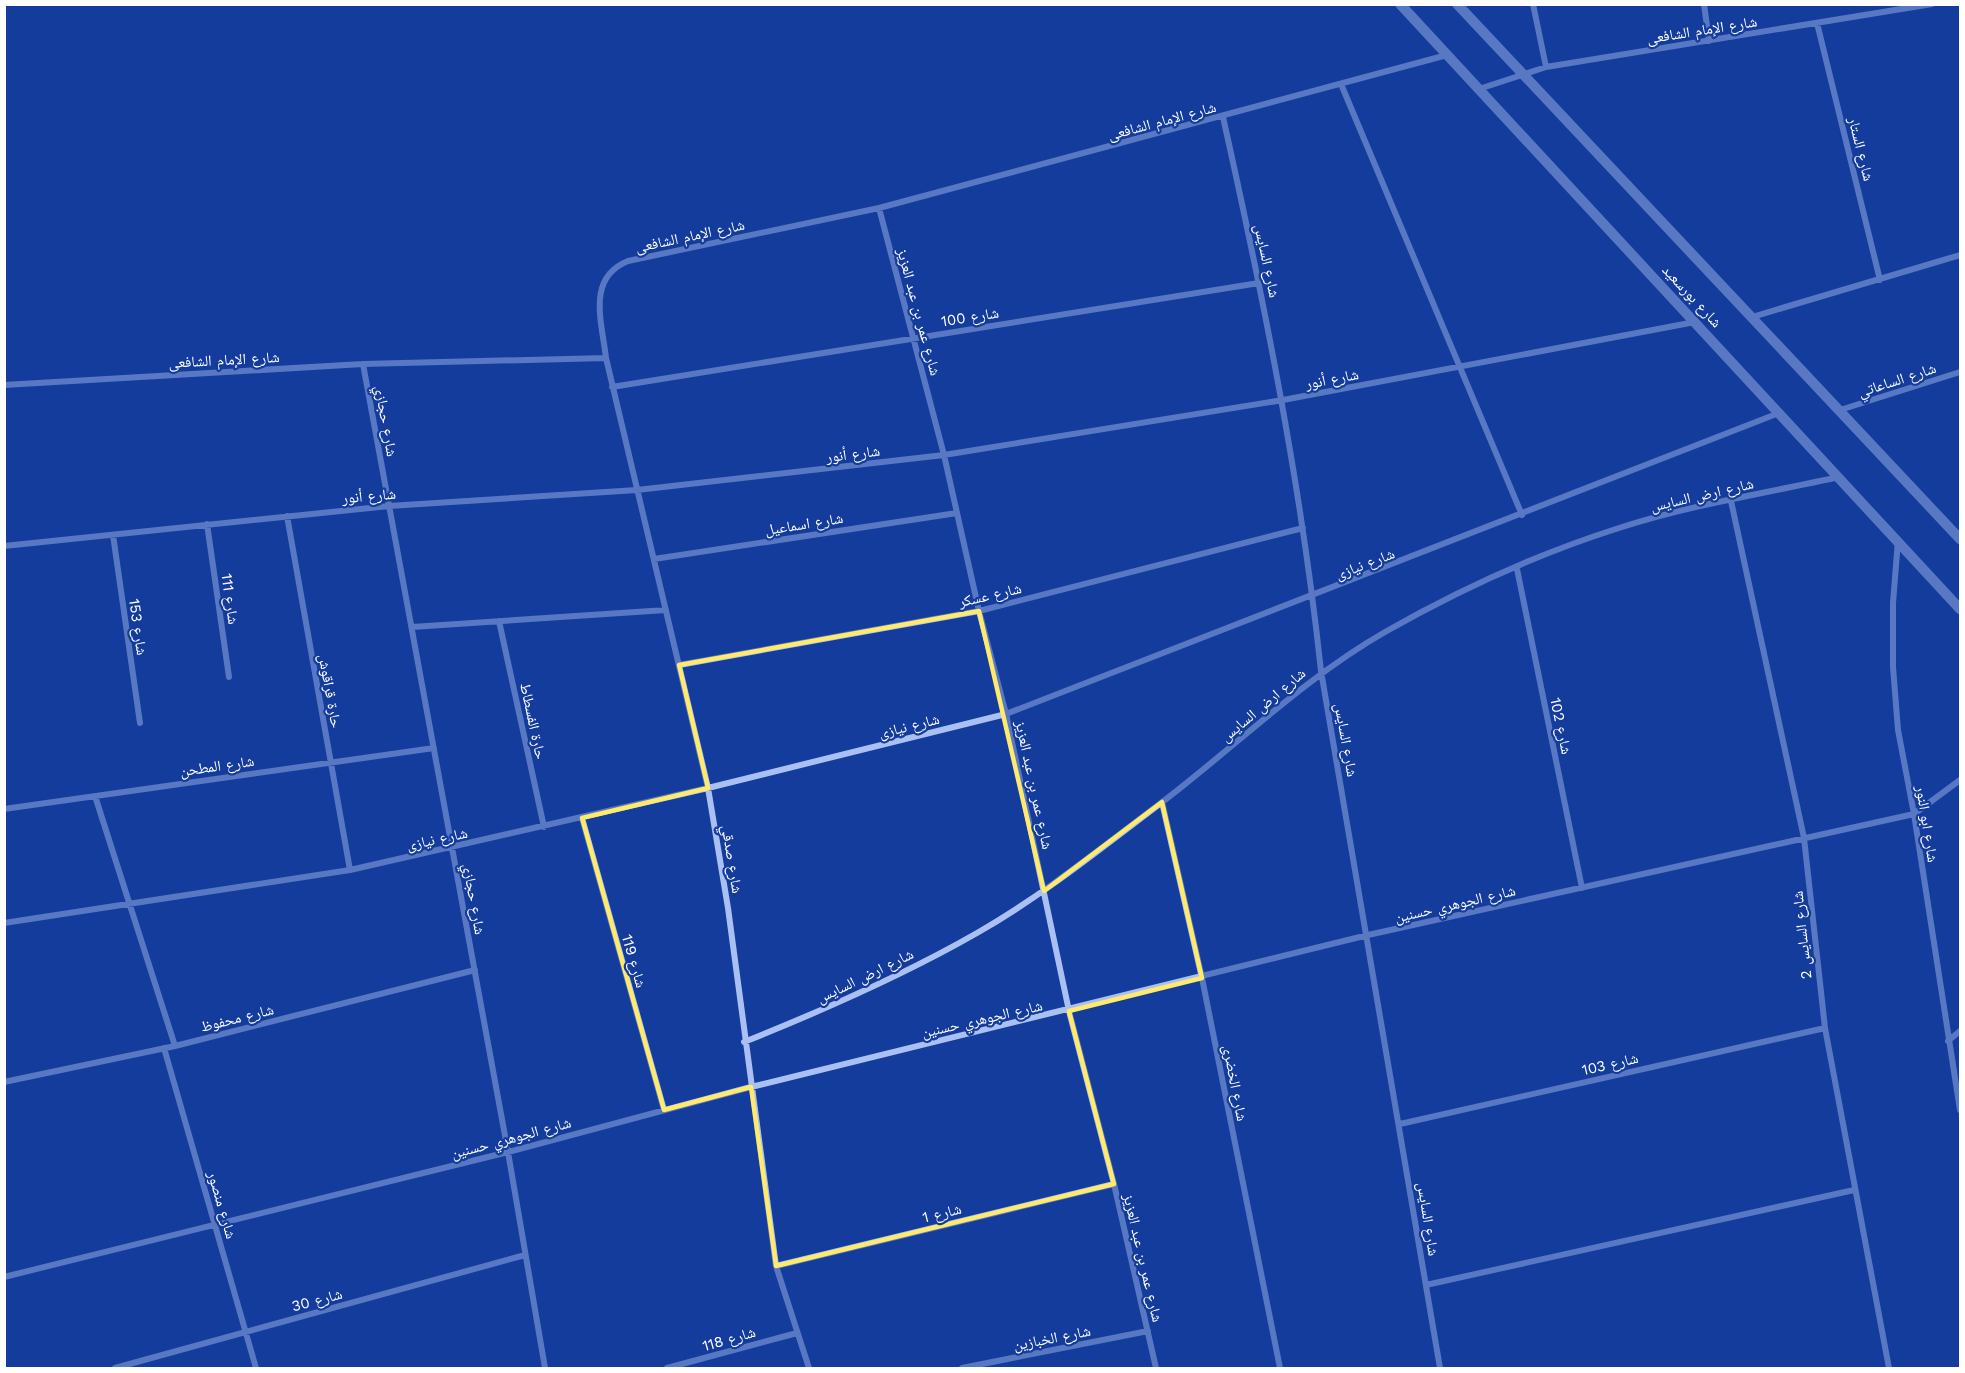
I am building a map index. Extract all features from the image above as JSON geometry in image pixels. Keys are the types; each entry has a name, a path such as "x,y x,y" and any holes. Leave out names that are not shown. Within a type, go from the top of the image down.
{"street":[{"name":"شارع بورسعيد","path":"1400,4 1960,609"},
{"name":"شارع بورسعيد","path":"1457,4 1960,539"},
{"path":"1533,4 1546,67"},
{"path":"1704,4 1709,41"},
{"name":"شارع الإمام الشافعى","path":"1479,89 1546,67 1817,23 1897,7 1932,4"},
{"name":"شارع الستار","path":"1817,23 1880,280"},
{"name":"شارع الإمام الشافعى","path":"4,385 363,364 606,358 599,294 608,273 617,265 879,208 1447,55"},
{"path":"1341,84 1522,515"},
{"name":"شارع السايس","path":"1223,117 1283,400 1322,671 1440,1368"},
{"name":"شارع عمر بن عبد العزيز","path":"879,208 944,455 979,611 1006,714 1069,1011 1114,1184 1156,1368"},
{"path":"1752,317 1960,255"},
{"name":"شارع 100","path":"612,387 1259,282"},
{"name":"شارع أنور","path":"4,546 389,506 637,490 944,455 1283,400 1695,322"},
{"name":"شارع صدقي","path":"606,358 708,788 728,908 744,1042 776,1266 809,1368"},
{"name":"شارع حجازي","path":"363,364 508,1152 545,1368"},
{"name":"شارع الساعاتي","path":"1840,410 1960,372"},
{"name":"شارع نيازى","path":"4,923 350,870 453,849 1006,714 1313,597 1780,413"},
{"name":"شارع ارض السايس","path":"744,1042 844,1002 976,934 1044,891 1162,802 1322,671 1384,633 1449,598 1568,546 1621,527 1839,477"},
{"name":"شارع السايس 2","path":"1731,501 1804,838 1825,1028 1888,1368"},
{"name":"شارع اسماعيل","path":"654,559 957,513"},
{"name":"حارة قراقوش","path":"287,516 350,870"},
{"name":"شارع 111","path":"207,524 229,677"},
{"name":"شارع عسكر","path":"679,665 979,611 1303,528"},
{"name":"شارع 153","path":"113,535 140,723"},
{"name":"شارع ابو النور","path":"1898,540 1893,603 1893,667 1898,730 1914,814 1960,1110"},
{"name":"شارع 102","path":"1517,569 1582,888"},
{"path":"412,627 666,610"},
{"name":"حارة الفسطاط","path":"499,621 544,827"},
{"name":"شارع المطحن","path":"4,809 434,748"},
{"name":"شارع الجوهري حسنين","path":"4,1277 508,1152 751,1087 1069,1011 1368,935 1914,814 1960,780"},
{"path":"95,796 175,1046"},
{"name":"شارع الخضرى","path":"1162,802 1202,978 1280,1368"},
{"name":"شارع 119","path":"582,818 664,1110"},
{"name":"شارع محفوظ","path":"4,1082 175,1046 475,970"},
{"name":"شارع 103","path":"1400,1124 1825,1028"},
{"path":"1948,1041 1960,1031"},
{"name":"شارع منصور","path":"164,1048 256,1368"},
{"name":"شارع 1","path":"776,1266 1114,1184"},
{"path":"1426,1285 1854,1190"},
{"name":"شارع 30","path":"115,1368 525,1255"},
{"name":"شارع الخبازين","path":"962,1368 1148,1331"},
{"name":"شارع 118","path":"667,1368 797,1333"}],"highlighted area":[{"path":"979,611 1044,891 1162,802 1202,978 1069,1011 1114,1184 776,1266 751,1087 664,1110 582,818 708,788 679,665"}]}
